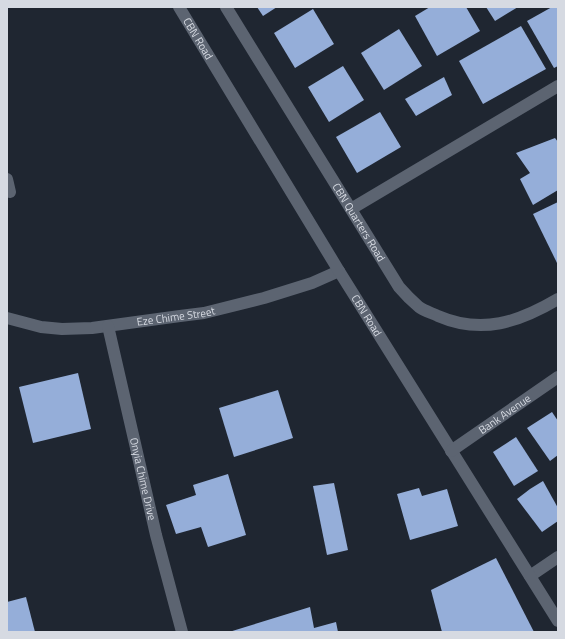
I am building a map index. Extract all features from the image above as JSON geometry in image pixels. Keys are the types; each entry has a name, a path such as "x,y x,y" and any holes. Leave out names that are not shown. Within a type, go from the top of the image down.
{"street":[{"name":"CBN Road","path":"179,7 339,271 558,622"},
{"name":"CBN Quarters Road","path":"226,7 399,287 420,308 452,322 481,326 514,321 558,299"},
{"path":"351,209 558,86"},
{"path":"7,179 10,192"},
{"name":"Eze Chime Street","path":"7,318 41,327 62,329 92,328 188,315 235,306 312,283 339,271"},
{"name":"Onyia Chime Drive","path":"108,326 156,535 182,632"},
{"name":"Bank Avenue","path":"452,451 558,377"},
{"path":"530,576 558,557"}],"building":[{"path":"257,7 277,7 263,16"},
{"path":"430,7 466,7 480,31 437,56 415,16"},
{"path":"486,7 518,7 495,21"},
{"path":"552,7 558,7 558,66 554,68 527,21"},
{"path":"313,9 334,44 295,68 274,33"},
{"path":"521,26 546,69 483,104 459,61"},
{"path":"399,29 422,66 384,90 361,53"},
{"path":"343,66 364,100 329,122 308,87"},
{"path":"444,77 452,95 416,116 405,99"},
{"path":"380,112 401,147 357,173 336,137"},
{"path":"555,138 558,142 558,190 533,205 520,179 530,173 516,153"},
{"path":"558,202 558,265 533,214"},
{"path":"78,373 91,429 33,443 19,387"},
{"path":"278,390 293,438 234,457 219,408"},
{"path":"552,412 558,421 558,455 550,461 527,428"},
{"path":"516,437 538,471 514,486 493,452"},
{"path":"228,474 246,535 208,547 201,527 176,534 166,505 196,495 193,485"},
{"path":"543,481 558,508 558,521 542,532 517,499"},
{"path":"334,483 348,550 327,555 313,486"},
{"path":"419,488 422,496 447,489 458,526 410,540 397,494"},
{"path":"496,558 534,632 442,632 431,590"},
{"path":"26,597 35,632 7,632 7,602"},
{"path":"310,607 314,628 336,622 338,632 229,632"}]}
